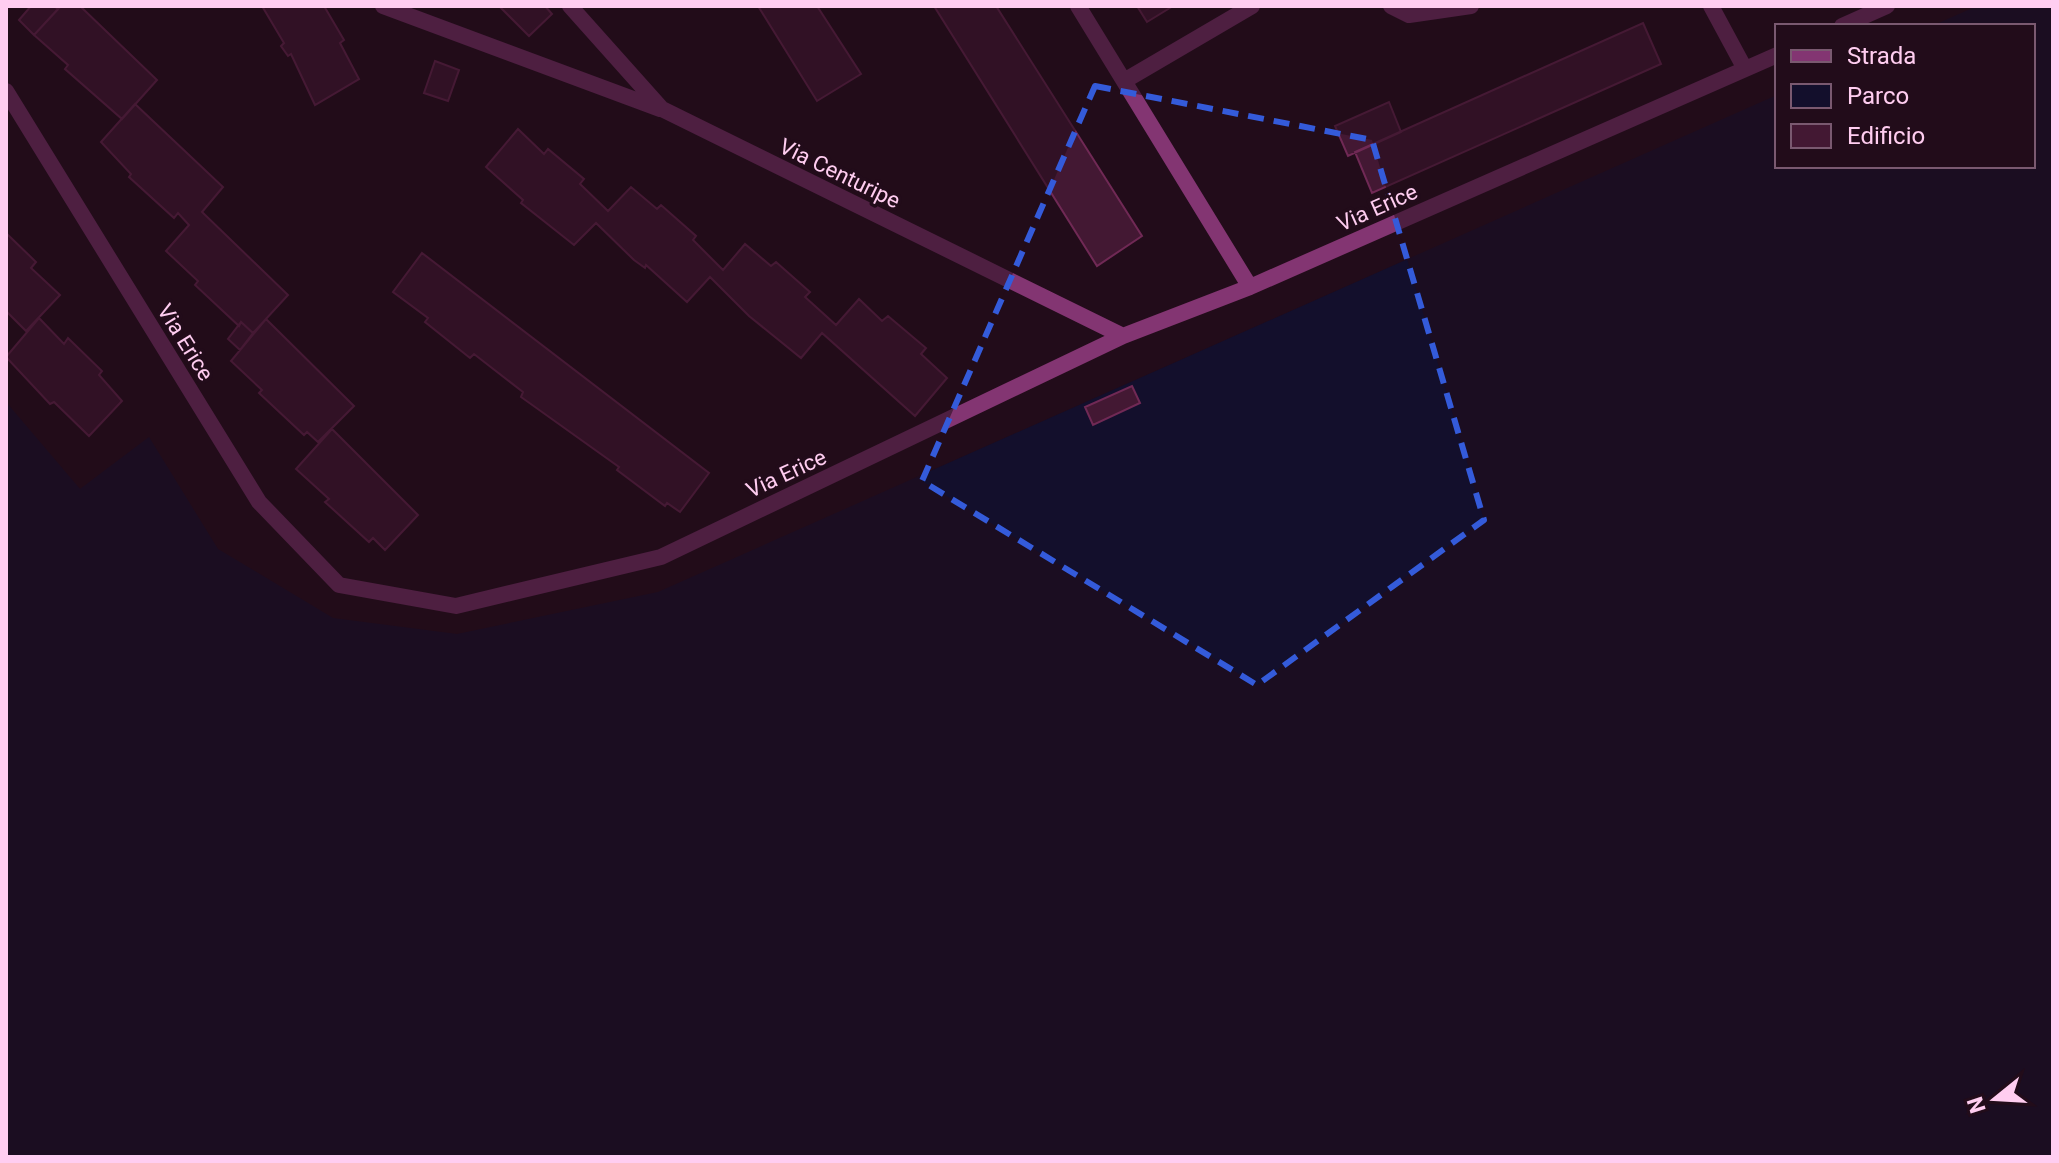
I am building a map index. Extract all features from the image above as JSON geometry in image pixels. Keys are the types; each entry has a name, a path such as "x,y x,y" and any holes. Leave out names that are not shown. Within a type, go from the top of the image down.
{"street":[{"path":"383,6 662,109"},
{"name":"Via Centuripe","path":"570,6 662,109 1123,336"},
{"path":"1078,6 1250,287"},
{"path":"1124,81 1252,6"},
{"path":"1391,6 1409,15 1471,6"},
{"path":"1711,6 1745,69"},
{"path":"1846,24 1887,6"},
{"name":"Via Erice","path":"6,91 259,502 339,585 456,606 661,557 1123,336 1250,287 1775,56"}],"highlighted area":[{"path":"1095,86 1372,140 1484,520 1257,685 922,481"}],"green space":[{"path":"1977,6 2053,6 2053,1157 6,1157 6,402 80,489 149,437 218,549 333,618 457,634 658,592 1775,96 1775,168 2035,168 2035,24 1936,24"}],"building":[{"path":"31,6 54,6 58,9 34,35 19,20"},
{"path":"61,6 80,6 157,80 122,119 65,69 68,65 34,35"},
{"path":"262,6 324,6 344,40 340,43 359,79 315,105 291,54 288,56 281,46 284,43"},
{"path":"499,6 545,6 552,14 529,36"},
{"path":"758,6 817,6 861,74 817,101"},
{"path":"934,6 996,6 1142,236 1097,266"},
{"path":"1137,6 1173,6 1147,22"},
{"path":"1643,23 1661,64 1372,193 1355,152"},
{"path":"435,61 459,70 448,101 424,93"},
{"path":"1389,102 1401,132 1348,156 1335,126"},
{"path":"135,104 223,187 202,212 288,295 253,333 241,322 239,326 195,285 198,281 166,251 189,225 178,213 174,218 129,177 131,174 101,142"},
{"path":"518,129 544,154 548,149 584,179 580,184 608,211 631,187 657,209 661,205 696,236 693,240 723,270 745,244 771,266 776,262 810,292 805,297 836,325 859,299 882,321 888,316 926,348 921,354 947,378 915,416 822,333 801,358 749,316 710,277 687,302 646,265 645,268 634,260 596,223 574,245 521,203 523,200 486,167"},
{"path":"6,233 36,262 31,268 60,295 26,331 6,311"},
{"path":"422,253 709,473 680,512 667,503 665,506 617,470 619,467 521,397 523,392 474,354 470,358 425,322 428,318 393,292"},
{"path":"39,318 64,344 68,338 102,371 99,375 122,401 89,436 54,402 50,404 6,357"},
{"path":"266,319 354,406 318,442 307,432 304,435 259,393 262,390 231,361"},
{"path":"241,322 253,333 240,350 228,339"},
{"path":"1132,386 1140,403 1093,425 1085,407"},
{"path":"332,429 418,515 385,550 373,538 369,542 325,502 329,499 296,469"}]}
